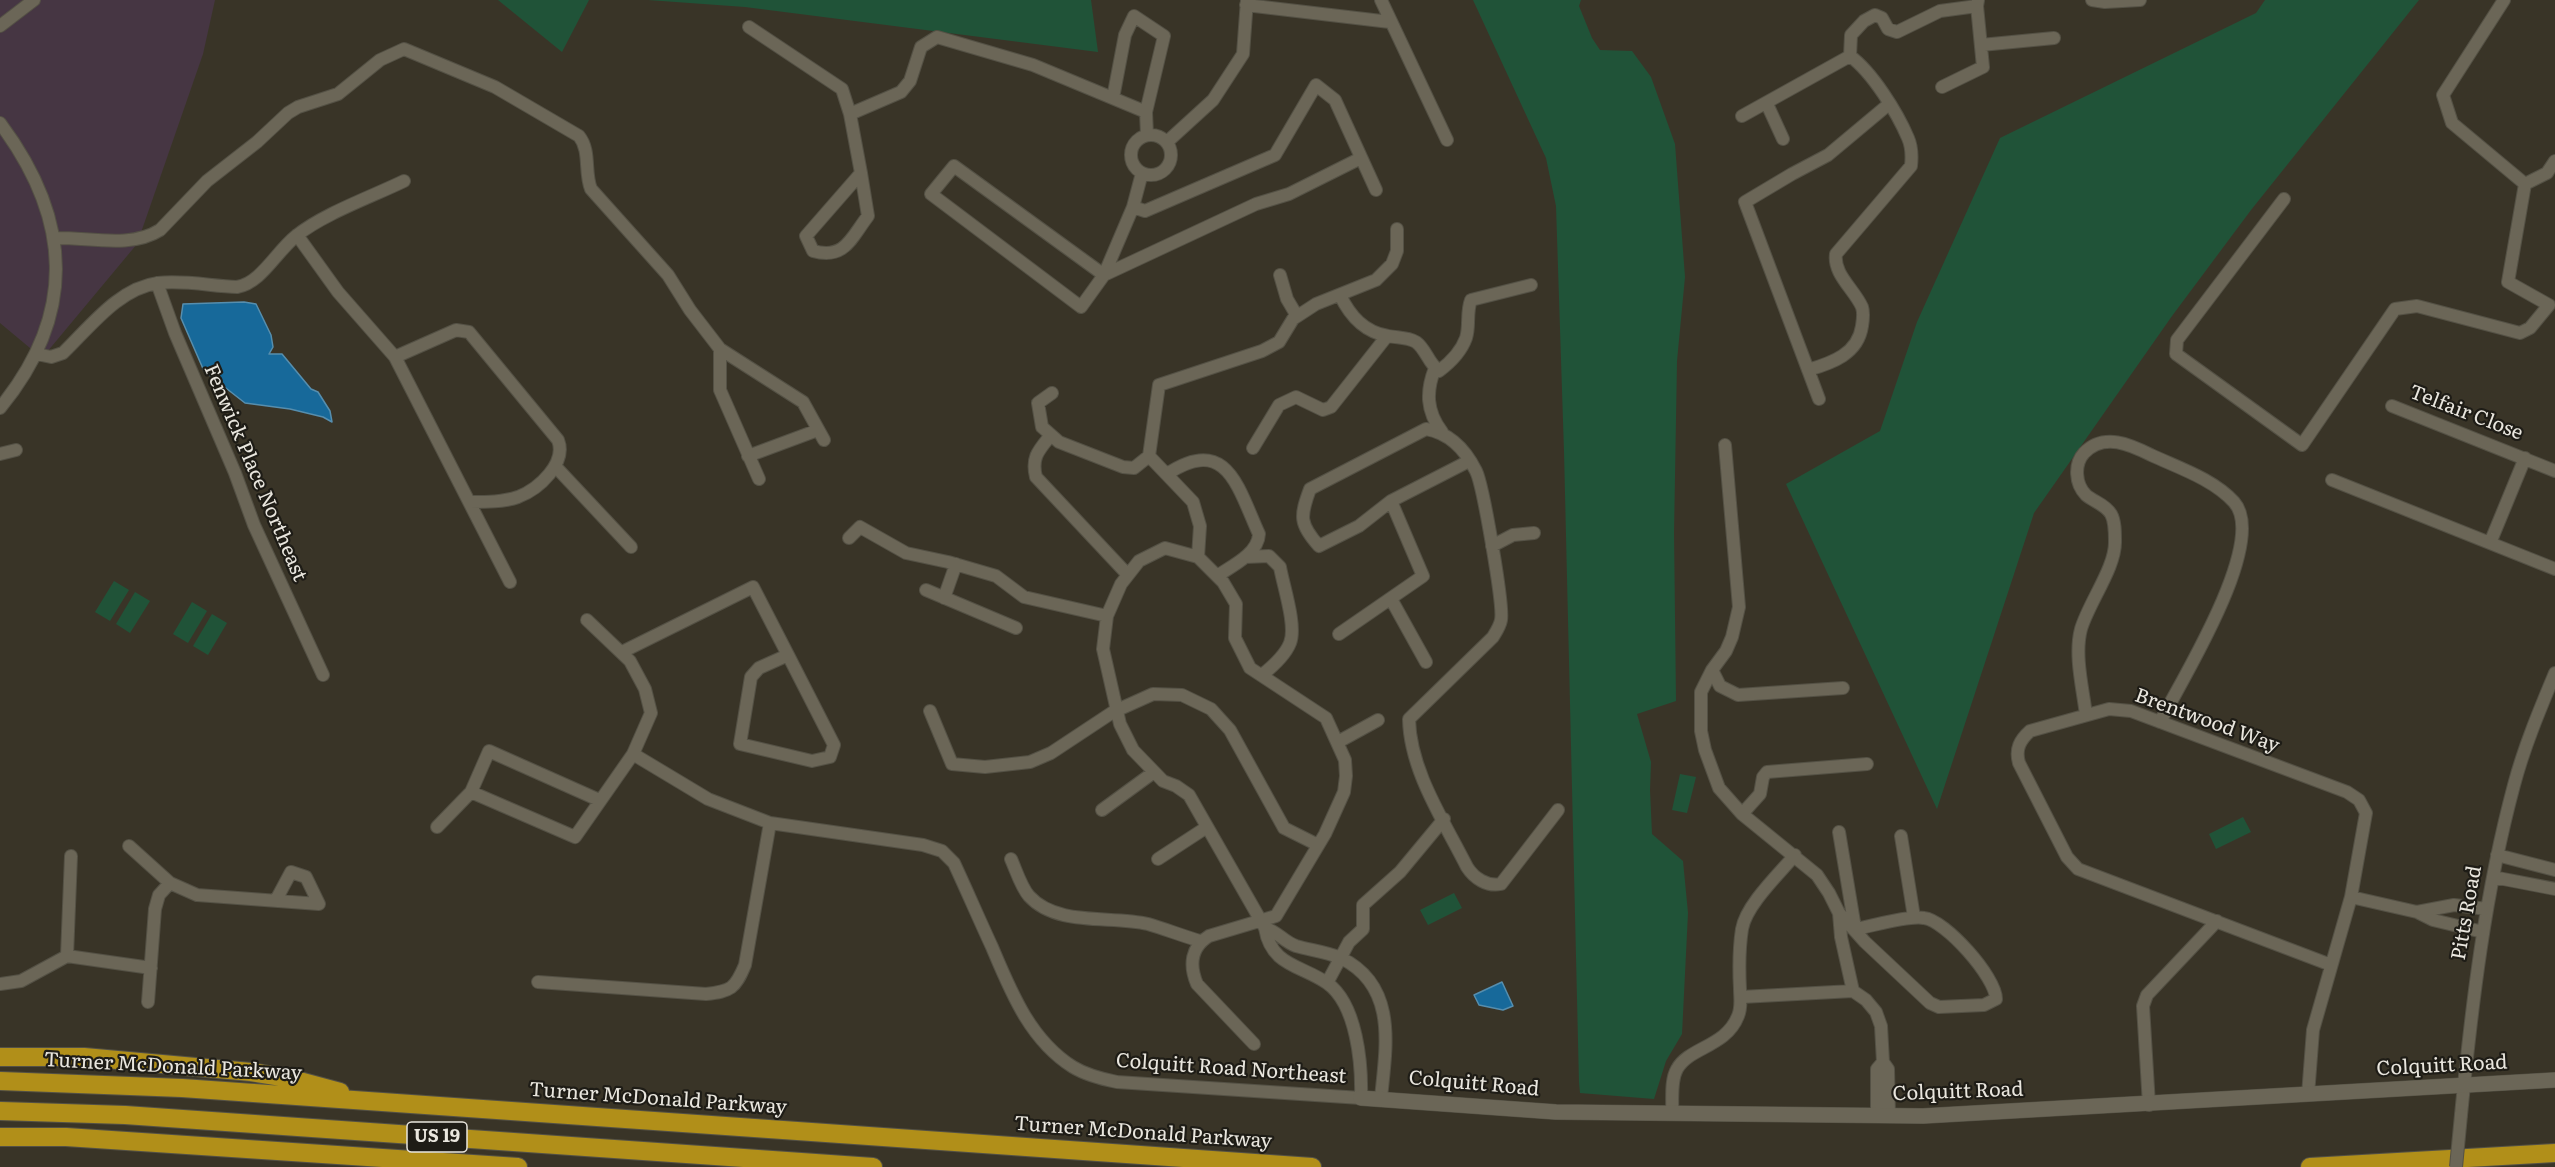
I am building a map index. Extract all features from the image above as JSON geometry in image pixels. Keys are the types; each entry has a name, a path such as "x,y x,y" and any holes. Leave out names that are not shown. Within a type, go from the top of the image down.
{"highway":[{"path":"0,1057 84,1058 250,1072 324,1087 370,1101"},
{"name":"Turner McDonald Parkway","path":"0,1081 147,1086 1312,1167"},
{"name":"US 19","path":"0,1111 125,1115 802,1165 873,1167"},
{"path":"0,1137 66,1137 518,1167"},
{"path":"2310,1167 2555,1153"}],"street":[{"path":"0,26 34,0"},
{"path":"1382,0 1390,22 1448,140"},
{"path":"2092,0 2105,2 2140,0"},
{"path":"2504,0 2443,95 2452,123 2525,184"},
{"path":"1167,142 1213,100 1227,81 1242,54 1246,2 1274,4 1390,22"},
{"path":"1850,56 1851,34 1864,21 1875,15 1882,18 1888,29 1897,32 1940,11 1977,3 1983,67 1942,87"},
{"path":"1113,98 1125,35 1134,16 1164,36 1146,112 1147,135"},
{"path":"749,27 842,89 850,114 861,173 868,216 842,250 827,255 813,251 806,236 861,173"},
{"path":"850,114 901,92 910,81 921,47 937,37 1033,65 1146,112"},
{"path":"1981,45 2054,38"},
{"path":"54,238 129,241 151,236 160,230 207,181 257,142 288,114 298,107 338,93 380,60 404,49 495,87 579,136 586,147 587,181 591,189 668,275 690,310 720,349 803,402 821,435 748,456"},
{"path":"1808,370 1832,363 1848,353 1861,334 1862,308 1834,264 1836,254 1911,166 1909,139 1889,104 1859,63 1850,56"},
{"path":"1742,116 1850,56"},
{"path":"1133,207 1145,211 1275,155 1316,85 1335,100 1376,190"},
{"path":"1767,104 1783,139"},
{"path":"1820,399 1745,202 1828,155 1889,104"},
{"path":"0,123 26,160 42,193 54,238 56,268 54,296 48,326 37,354 20,383 0,408"},
{"path":"1147,135 1158,136 1167,142 1172,153 1165,170 1154,176 1142,173 1134,166 1131,155 1134,144 1147,135"},
{"path":"1104,276 1256,204 1289,194 1361,158"},
{"path":"2525,184 2551,175 2555,161"},
{"path":"1104,276 954,166 931,194 1080,307 1104,276 1133,207 1142,173"},
{"path":"37,354 51,357 63,353 122,298 139,288 157,284 237,287 247,285 256,280 277,253 297,235 404,181"},
{"path":"2284,199 2177,340 2176,354 2302,445 2395,309 2417,306 2520,333 2530,328 2552,306 2508,282 2525,184"},
{"path":"1052,393 1038,403 1042,427 1059,442 1123,467 1134,468 1149,456 1159,385 1262,351 1279,342 1293,319 1316,304 1376,280 1392,264 1397,251 1397,229"},
{"path":"297,235 338,292 395,357 510,582"},
{"path":"1280,275 1287,299 1297,316"},
{"name":"Fenwick Place Northeast","path":"157,284 254,525 323,675"},
{"path":"1340,296 1348,313 1366,328 1387,336 1400,337 1418,343 1431,365 1439,371 1453,361 1466,337 1467,310 1471,300 1531,285"},
{"path":"395,357 456,330 469,332 558,440 561,456 555,466 535,487 520,496 502,501 470,502"},
{"path":"1253,448 1279,405 1296,397 1323,410 1331,407 1387,336"},
{"path":"720,349 720,390 759,479"},
{"path":"1435,368 1429,384 1428,405 1435,423 1457,444 1477,472 1502,598 1501,621 1493,637 1409,718 1413,752 1443,819 1472,874 1488,884 1498,885 1558,810"},
{"name":"Telfair Close","path":"2392,406 2555,471"},
{"path":"1442,432 1426,429 1310,489 1302,510 1306,531 1319,546 1359,526 1391,501 1469,461"},
{"path":"1051,435 1035,456 1033,465 1036,477 1128,575"},
{"path":"2086,715 2080,661 2081,630 2112,560 2116,545 2111,514 2101,503 2085,494 2078,481 2077,466 2085,453 2113,441 2128,444 2208,482 2234,502 2243,520 2244,533 2239,558 2222,604 2160,722"},
{"path":"1725,445 1739,607 1726,651 1712,670 1701,692 1701,721 1705,750 1719,788 1742,814 1817,875 1839,913 1865,942 1930,1003 1939,1007 1984,1005 1996,999 1994,985 1980,963 1940,926 1928,918 1914,917 1855,929"},
{"path":"0,454 16,450"},
{"path":"1149,456 1193,502 1200,526 1198,557"},
{"name":"Telfair Close","path":"2490,543 2525,458"},
{"path":"1167,474 1194,461 1219,462 1226,468 1258,534 1258,542 1245,557 1217,576"},
{"path":"555,466 631,547"},
{"path":"2332,480 2555,569"},
{"path":"1339,634 1423,576 1391,501"},
{"path":"849,538 860,528 906,553 996,576 1024,597 1107,616"},
{"path":"1492,546 1513,535 1534,532"},
{"path":"1254,1044 1197,984 1192,965 1195,949 1200,941 1219,931 1262,925 1276,916 1318,845 1344,792 1345,760 1326,718 1250,668 1235,638 1236,604 1217,576 1198,557 1165,548 1139,561 1121,584 1107,616 1103,649 1120,724 1133,750 1162,782 1176,786 1189,795 1262,925 1266,938 1276,953 1289,965 1327,983 1340,996 1352,1017 1362,1079 1361,1098"},
{"path":"1245,557 1269,556 1275,560 1280,567 1290,618 1292,639 1289,646 1262,675"},
{"path":"945,598 956,564"},
{"path":"622,652 753,586 834,745 830,757 812,761 740,744 750,677 759,668 788,655"},
{"path":"926,590 1016,628"},
{"path":"1390,599 1426,662"},
{"path":"471,792 575,837 633,754 651,713 645,689 630,661 587,620"},
{"path":"1712,670 1720,686 1738,695 1842,688"},
{"name":"Pitts Road","path":"2456,1167 2472,1005 2493,877 2514,782 2552,688 2555,673"},
{"path":"930,711 952,764 985,767 1030,762 1051,753 1117,710 1153,694 1182,695 1211,709 1230,730 1284,828 1318,845"},
{"name":"Brentwood Way","path":"2308,1095 2313,1030 2351,897 2366,813 2359,800 2347,792 2131,711 2109,709 2030,731 2022,738 2017,748 2019,763 2067,858 2078,869 2331,965"},
{"path":"1338,742 1378,720"},
{"path":"437,827 471,792 489,751 599,800"},
{"name":"Colquitt Road Northeast","path":"633,754 708,799 770,823 923,845 942,851 954,862 1019,1009 1056,1055 1074,1068 1095,1077 1117,1082 1361,1098"},
{"path":"1742,814 1760,794 1763,777 1767,772 1867,764"},
{"path":"1102,810 1154,772"},
{"path":"1327,983 1349,942 1363,929 1363,905 1400,872 1443,819"},
{"path":"538,982 706,994 724,992 737,984 745,965 770,823"},
{"path":"1158,859 1207,827"},
{"path":"1839,832 1855,929"},
{"path":"1900,836 1914,917"},
{"path":"129,846 170,883 197,895 276,900"},
{"path":"1672,1114 1674,1076 1677,1069 1684,1061 1729,1031 1738,1017 1741,998 1742,928 1747,913 1795,855"},
{"path":"2498,855 2555,870"},
{"path":"67,956 71,856"},
{"path":"1011,859 1029,896 1051,910 1081,919 1111,919 1147,924 1200,941"},
{"path":"2493,877 2555,889"},
{"path":"148,1002 155,909 159,895 170,883"},
{"path":"2351,897 2418,912 2433,920 2483,932"},
{"path":"2418,912 2454,904 2487,909"},
{"path":"1839,913 1841,937 1853,991"},
{"path":"2149,1105 2143,1006 2147,995 2217,921"},
{"path":"1262,925 1294,945 1340,958 1364,976 1376,992 1383,1007 1387,1038 1381,1098"},
{"path":"0,984 21,981 67,956 151,968"},
{"path":"1741,998 1853,991 1866,1000 1876,1012 1881,1026 1883,1062 1877,1069 1883,1116"},
{"name":"Colquitt Road","path":"1361,1098 1556,1112 1923,1116 2149,1105 2555,1080"}],"shaded area":[{"path":"0,0 215,0 203,54 137,244 42,358 0,323"}],"green space":[{"path":"498,0 589,0 562,52"},
{"path":"648,0 1091,0 1098,52 745,7"},
{"path":"1473,0 1581,0 1579,6 1592,38 1600,50 1632,51 1651,77 1675,144 1685,277 1677,361 1674,533 1676,701 1637,714 1651,762 1652,834 1683,861 1688,913 1682,1034 1666,1061 1654,1099 1580,1093 1556,206 1546,158"},
{"path":"2265,0 2419,0 2251,210 2172,316 2034,513 1937,809 1786,484 1880,431 1917,322 2000,138 2256,13"},
{"path":"114,581 129,590 110,621 95,612"},
{"path":"135,592 150,601 130,633 116,624"},
{"path":"192,602 207,611 188,643 173,634"},
{"path":"212,614 227,623 208,655 193,646"},
{"path":"1680,774 1696,777 1687,813 1672,810"},
{"path":"2243,817 2251,832 2216,849 2209,834"},
{"path":"1454,893 1462,908 1428,925 1420,910"}],"water":[{"path":"244,302 256,304 271,335 273,347 269,354 282,354 311,389 318,392 330,411 332,422 323,417 290,409 245,403 204,371 181,318 183,304"},
{"path":"1502,982 1513,1006 1503,1010 1479,1005 1474,995"}]}
